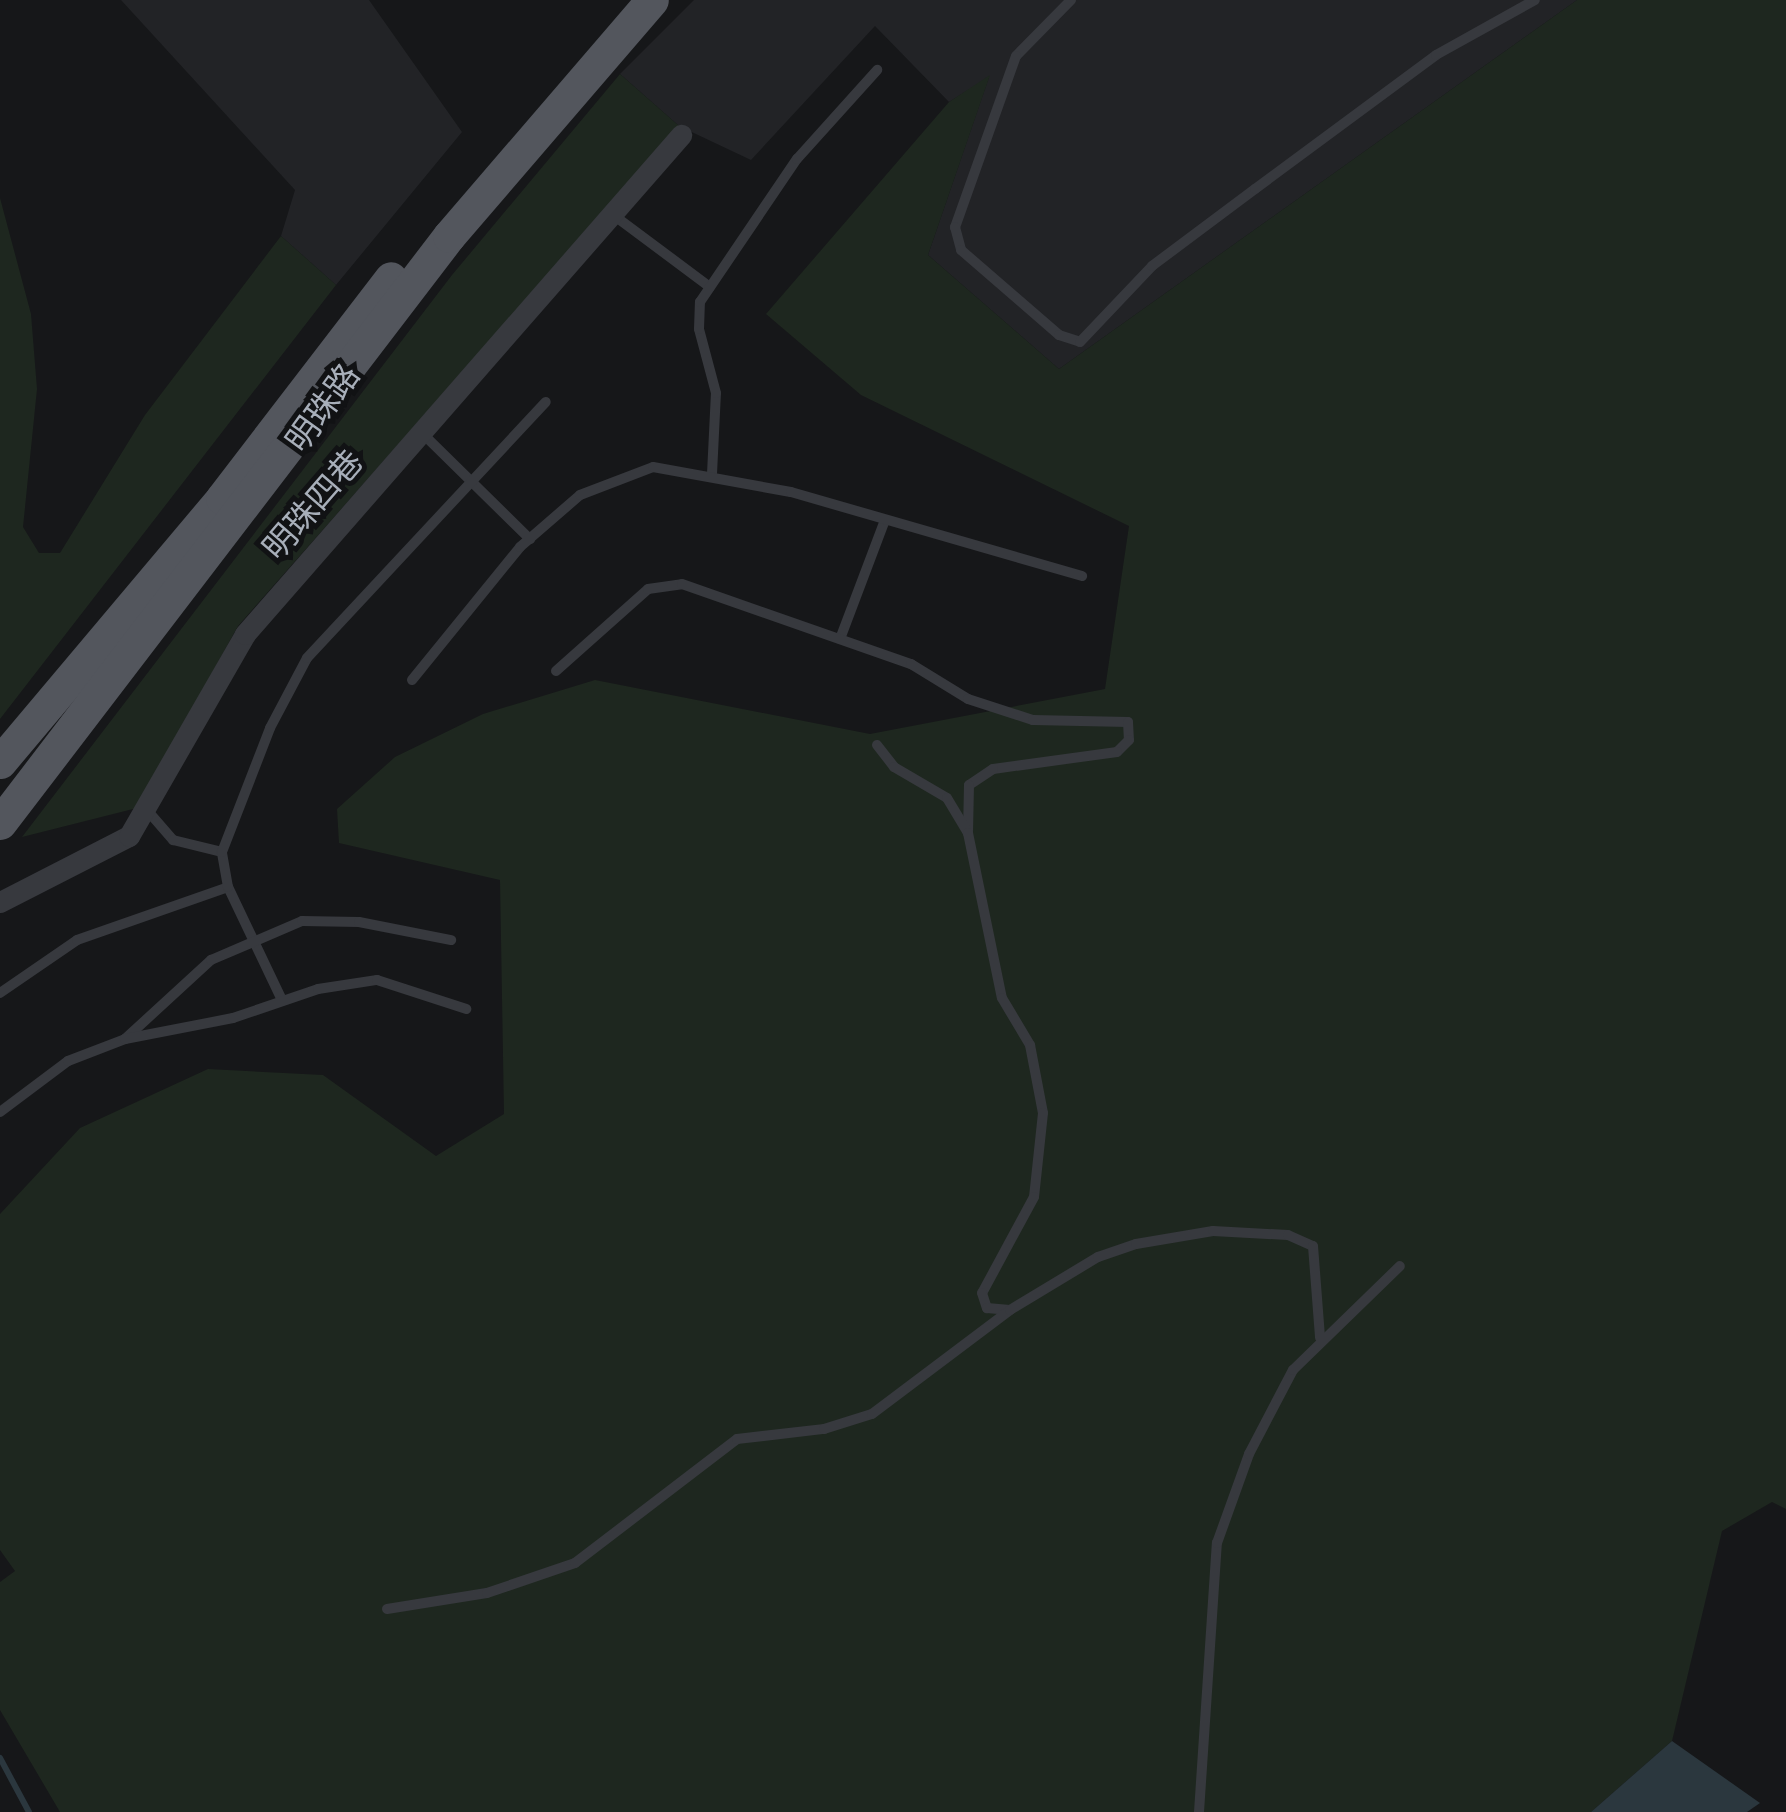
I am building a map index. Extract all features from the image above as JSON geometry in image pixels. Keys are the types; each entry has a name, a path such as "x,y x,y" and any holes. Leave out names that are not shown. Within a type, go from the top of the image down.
{"main road":[{"name":"明珠路","path":"0,762 622,0"},
{"name":"明珠路","path":"0,823 449,236 652,0"}],"street":[{"name":"明珠四巷","path":"0,902 105,854 147,811 245,634 681,135"}],"lane":[{"path":"1071,0 1016,56 955,227 962,250 1059,335 1080,342 1169,253 1436,55 1535,0"},
{"path":"712,474 716,393 699,329 710,287 797,160 877,70"},
{"path":"612,214 710,287"},
{"path":"281,998 228,887 222,852 308,658 475,485 546,402"},
{"path":"421,432 530,539"},
{"path":"412,680 530,539 580,495 653,466 712,474 1082,576"},
{"path":"840,639 885,520"},
{"path":"556,671 648,589 682,584 911,664 968,699 1034,720 1128,722 1129,740 1117,752 993,769 969,785 968,833 995,973 1030,1045 1043,1113 1034,1197 982,1293 987,1308 1010,1310"},
{"path":"877,746 894,766 947,797 968,833"},
{"path":"147,811 172,840 222,852"},
{"path":"0,992 77,940 228,887"},
{"path":"125,1039 211,960 252,937 302,921 359,922 452,940"},
{"path":"2,1105 68,1061 125,1039 233,1018 281,998 376,980 466,1009"},
{"path":"387,1610 488,1593 574,1563 737,1439 824,1430 872,1414 1010,1310 1098,1257 1136,1244 1214,1231 1288,1235 1312,1246 1320,1338"},
{"path":"1199,1812 1217,1543 1249,1454 1292,1370 1320,1338 1400,1266"}],"shaded area":[{"path":"121,0 369,0 462,132 336,285 281,236 295,190"},
{"path":"694,0 1577,0 1059,369 928,255 989,77 949,102 875,26 751,160 679,126 620,74"},
{"path":"1577,0 1786,0 1786,1509 1772,1502 1722,1531 1672,1741 1591,1812 60,1812 0,1710 0,1582 15,1571 0,1550 0,1214 80,1128 208,1069 323,1075 436,1156 504,1114 500,880 339,843 337,809 395,757 483,714 595,680 870,734 1105,689 1129,526 861,395 766,314 949,102 990,75 928,255 1059,369"},
{"path":"620,74 679,126 238,626 137,808 22,837 452,275"},
{"path":"0,198 31,314 37,389 23,527 39,553 60,553 145,415 281,236 336,285 0,719"},
{"path":"1672,1741 1760,1803 1747,1812 1591,1812"}],"waterway":[{"path":"0,1758 29,1812"}]}
